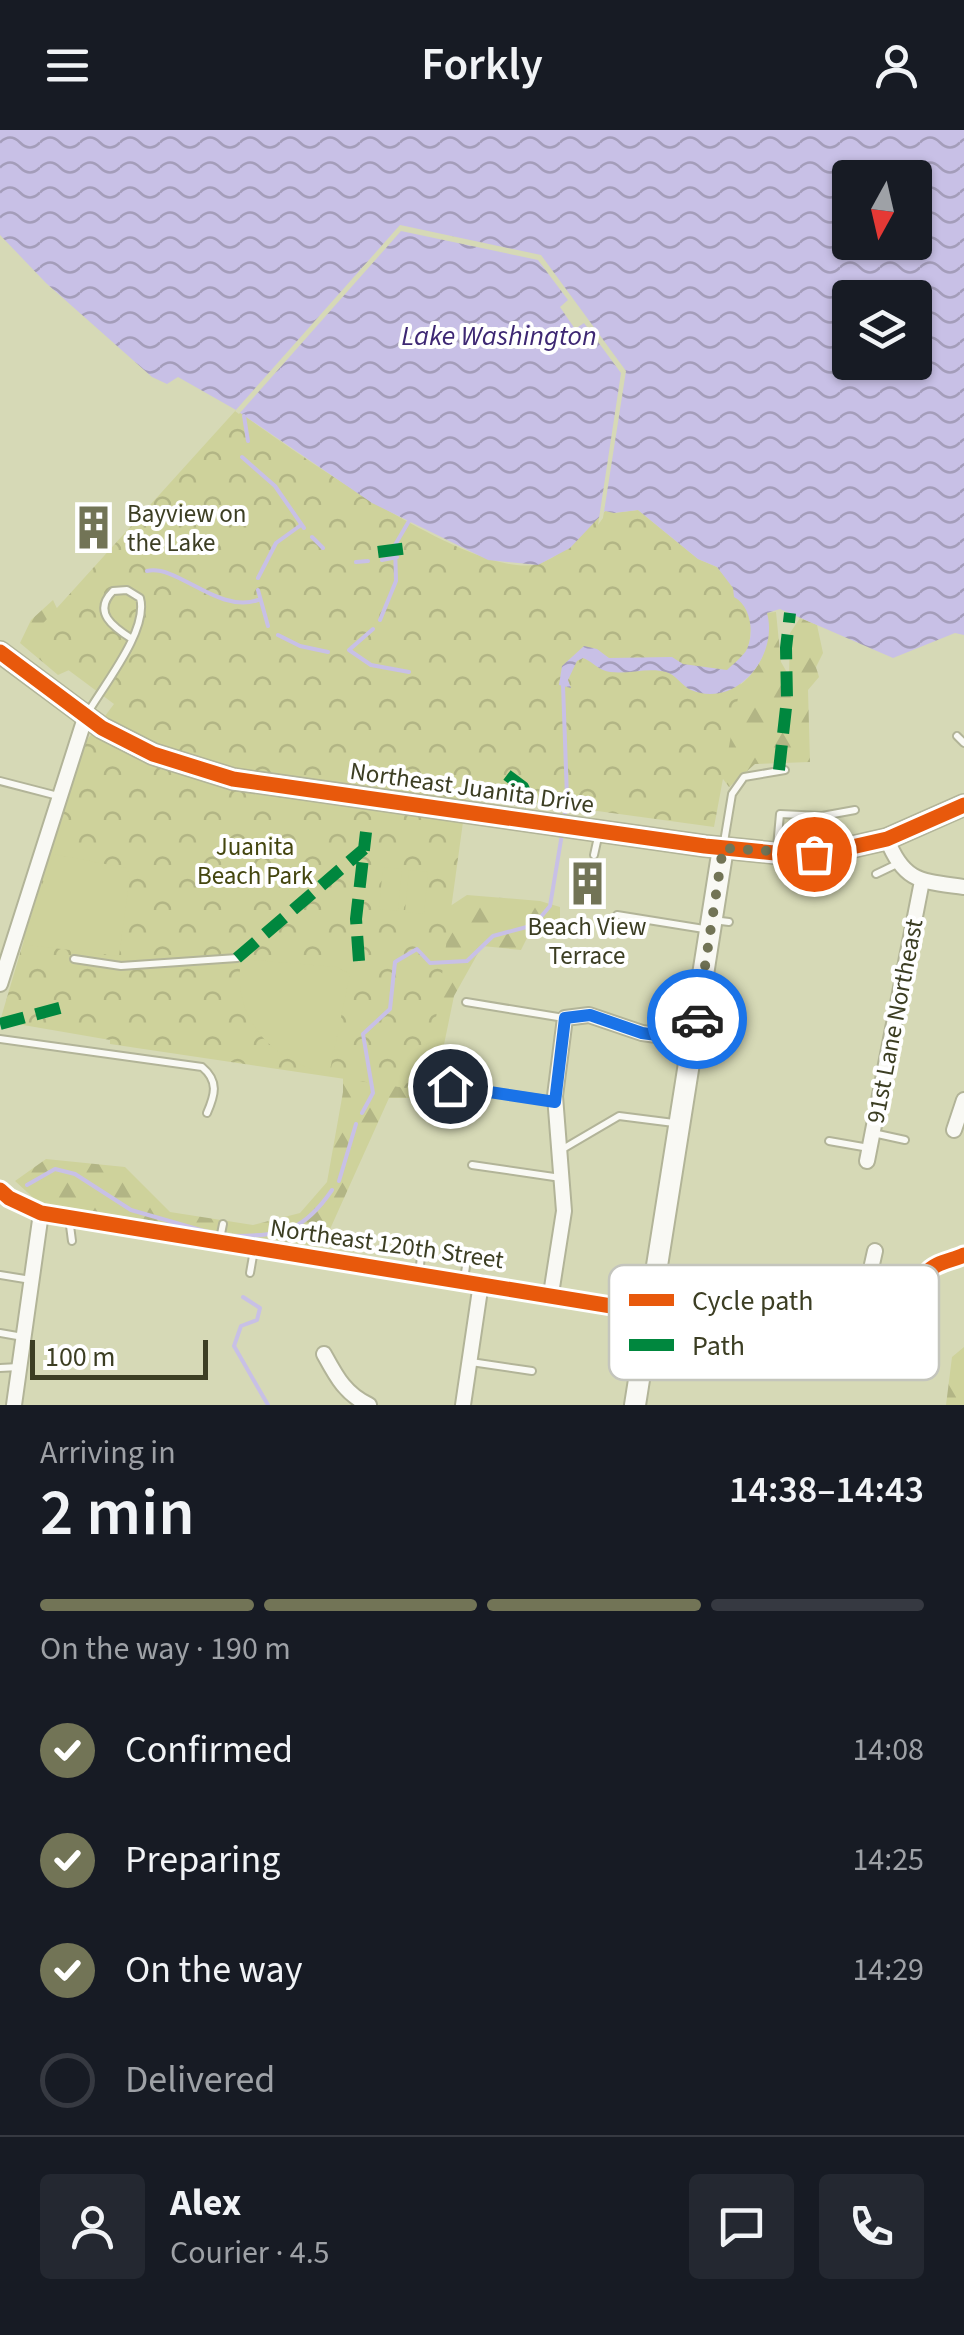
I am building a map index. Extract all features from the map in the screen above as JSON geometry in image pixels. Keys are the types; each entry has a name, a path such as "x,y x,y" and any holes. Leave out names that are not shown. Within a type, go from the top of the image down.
{"main road":[{"name":"Northeast Juanita Drive","path":"0,652 85,718 153,754 233,779 777,853 830,852 887,839 964,804"},
{"path":"658,1265 673,1190 680,1124 696,1053 701,989 717,924 723,848"},
{"path":"635,1405 638,1380"}],"street":[{"path":"4,984 85,718"},
{"path":"887,839 905,872 922,881 964,887"},
{"name":"91st Lane Northeast","path":"870,1147 922,881"},
{"path":"552,1294 564,1211 555,1102 565,1018 590,1015 696,1053"},
{"path":"954,1130 964,1100"},
{"name":"Northeast 120th Street","path":"0,1190 41,1214 609,1305"},
{"path":"14,1405 41,1214"},
{"path":"872,1265 875,1251"},
{"name":"Northeast 120th Street","path":"938,1265 964,1255"},
{"path":"463,1405 481,1283"},
{"path":"324,1354 342,1386 369,1405"}],"lane":[{"path":"85,718 132,639 142,617 140,598 128,590 114,592 106,600 104,614 111,625 132,639"},
{"path":"957,736 964,743"},
{"path":"723,848 732,794 744,778 785,770"},
{"path":"0,781 59,796"},
{"path":"777,853 780,814 822,816 855,810"},
{"path":"594,855 598,831"},
{"path":"830,852 834,874"},
{"path":"876,874 898,863"},
{"path":"618,915 717,924"},
{"path":"74,959 121,966 237,958"},
{"path":"701,989 724,992"},
{"path":"466,1002 565,1018"},
{"path":"0,1039 202,1067 214,1084 214,1098 206,1113"},
{"path":"450,1086 555,1102"},
{"path":"560,1151 618,1116 680,1124"},
{"path":"829,1142 870,1147 905,1140"},
{"path":"472,1164 562,1178"},
{"path":"69,1218 72,1241"},
{"path":"219,1245 223,1224"},
{"path":"250,1274 254,1250"},
{"path":"419,1274 421,1257"},
{"path":"464,1280 468,1260"},
{"path":"0,1276 32,1280"},
{"path":"0,1333 24,1337"},
{"path":"470,1362 532,1371"},
{"path":"0,1368 20,1367"}],"green space":[{"name":"Juanita Beach Park","path":"236,410 386,509 475,554 513,565 552,558 606,511 638,510 698,559 717,567 754,612 714,827 467,793 426,1091 110,1044 110,1040 0,1021 81,748 114,704 28,640"},
{"path":"606,511 605,517 624,526 621,533 661,535 685,553 686,559 710,565 723,574 748,614 751,629 746,651 727,670 683,664 672,657 609,658 584,646 562,666 560,685 588,693 600,688 622,730 641,726 649,733 628,755 612,763 622,784 653,791 673,783 688,784 694,772 686,733 652,713 681,694 723,693 746,680 765,649 766,613 776,612 781,662 789,676 790,633 800,618 817,625 823,653 816,667 819,677 808,690 810,762 755,764 729,787 717,771 704,795 655,811 626,814 549,804 548,781 515,770 526,736 545,715 557,686 549,682 551,666 587,632 626,643 626,654 648,650 652,642 664,584 627,564 566,565 597,517"},
{"path":"53,600 70,636 89,661 58,675 20,643 31,620"},
{"path":"53,854 126,868 130,875 119,956 28,945 23,939"},
{"path":"383,867 402,869 398,911 379,909"},
{"path":"409,870 428,872 424,914 405,912"},
{"path":"467,895 540,901 560,907 560,924 530,932 521,950 482,946 454,996 433,1098 389,1098 322,1247 39,1203 15,1181 46,1159 125,1167 170,1212 253,1225 300,1213 327,1182 343,1092 343,1029 377,954"},
{"path":"241,959 337,967 350,974 329,1075 290,1059 260,1035 243,1001"},
{"path":"964,1347 964,1405 946,1405 952,1357"}],"water":[{"name":"Lake Washington","path":"0,130 964,130 964,635 955,633 893,658 780,609 767,613 767,646 760,661 750,675 724,692 691,690 659,670 610,672 583,658 577,661 568,680 571,688 559,685 562,666 584,646 609,658 672,657 683,664 727,670 749,644 748,614 717,567 698,559 638,510 605,511 570,548 538,565 488,560 372,503 236,410 178,377 167,384 152,377 46,283 0,235"}],"pier":[{"path":"400,225 541,255 626,371 603,518 598,525 621,373 584,323 575,329 560,307 568,300 538,260 401,231 239,414 235,411"}],"waterway":[{"path":"244,416 248,441"},
{"path":"242,457 275,486 304,528"},
{"path":"380,620 396,581 395,545 409,521"},
{"path":"258,578 276,543 301,525"},
{"path":"312,537 323,548"},
{"path":"382,560 397,557"},
{"path":"356,562 368,561"},
{"path":"147,571 172,575 228,600 258,600"},
{"path":"258,590 268,626"},
{"path":"373,629 349,650 371,665 409,672"},
{"path":"278,635 300,646 328,652"},
{"path":"563,685 567,797 564,820"},
{"path":"362,1113 373,1093 363,1034 390,1009 395,962 417,949 430,963 467,961 493,936 534,925 550,906 562,834"},
{"path":"339,1181 356,1124"},
{"path":"27,1185 55,1169 75,1174 131,1210 211,1233"},
{"path":"236,1236 292,1228 312,1214 332,1190"},
{"path":"243,1297 260,1308 257,1320 241,1326 234,1346 268,1405"}],"marked path":[{"path":"378,552 408,548"},
{"path":"779,770 787,699 790,613"},
{"path":"507,775 523,787 531,806"},
{"path":"359,961 356,919 366,832"},
{"path":"237,958 364,849"},
{"path":"0,1024 67,1006"}],"cycle path":[{"path":"0,652 102,728 153,754 233,779 705,846 795,855 830,852 887,839 964,805"},
{"path":"0,1190 41,1213 609,1306"},
{"path":"937,1265 964,1255"}],"way so far":[{"path":"697,1019 723,848 814,854"}],"place":[{"name":"Bayview on the Lake","path":"94,528"},
{"name":"Beach View Terrace","path":"587,883"}],"route":[{"path":"450,1086 555,1102 565,1018 590,1015 642,1033 693,1040 697,1019"}]}
